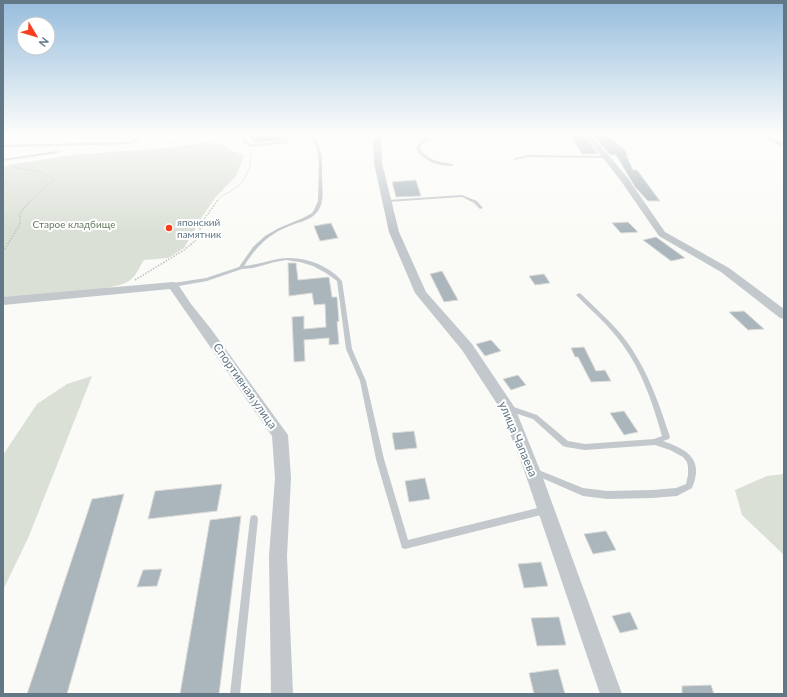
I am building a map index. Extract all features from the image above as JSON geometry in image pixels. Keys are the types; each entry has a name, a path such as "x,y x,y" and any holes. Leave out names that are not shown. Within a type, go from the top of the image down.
{"street":[{"name":"улица Чапаева","path":"379,168 394,232 421,293 467,347 508,408 532,470 611,694"},
{"path":"615,168 624,178 662,234 725,270 784,315"},
{"path":"3,301 173,285"},
{"name":"Спортивная улица","path":"173,285 187,307 208,332 241,382 280,436 284,478 278,556 282,694"}],"lane":[{"path":"241,268 248,254 263,238 313,214 320,202 321,168"},
{"path":"387,200 462,196 472,199 481,208"},
{"path":"173,285 207,279 241,268 251,268 285,259 300,260 332,272 339,281 349,350 363,381 380,459 405,545 546,510"},
{"path":"508,408 534,417 566,444 585,447 655,442 666,437 655,400 645,376 622,339 579,295"},
{"path":"532,470 583,492 607,495 677,492 689,486 693,475 693,465 687,455 678,449 655,442"},
{"path":"235,694 254,519"}],"path":[{"path":"3,252 20,224 20,213 27,203 54,180 50,176 41,173 15,168"},
{"path":"119,291 141,275 184,250 195,241 204,219 220,197 236,188 244,180 249,168"}],"green space":[{"name":"Старое кладбище","path":"3,168 239,168 236,176 215,198 184,248 168,258 144,260 130,280 107,288 89,291 3,297"},
{"path":"92,376 29,536 3,590 3,455 37,404 67,384"},
{"path":"784,474 784,555 742,515 735,490 767,476"}],"building":[{"path":"623,168 632,168 633,170 637,170 660,201 648,201 635,187"},
{"path":"416,180 421,196 396,197 392,182"},
{"path":"628,222 638,232 621,233 612,223"},
{"path":"331,223 338,238 320,241 314,226"},
{"path":"656,237 685,258 671,261 643,240"},
{"path":"288,263 296,263 298,280 329,277 332,297 337,297 339,344 329,345 329,338 304,340 305,361 294,362 292,317 304,316 304,329 326,327 325,304 314,305 312,293 289,296"},
{"path":"442,271 458,300 444,302 430,274"},
{"path":"544,274 550,283 535,285 529,276"},
{"path":"744,311 764,329 748,330 729,312"},
{"path":"491,340 501,351 485,356 476,344"},
{"path":"584,347 596,371 605,370 611,381 591,382 578,357 575,357 571,348"},
{"path":"518,375 526,385 511,390 503,379"},
{"path":"624,411 638,432 624,435 610,413"},
{"path":"414,431 417,448 395,450 392,433"},
{"path":"425,478 430,499 409,502 405,481"},
{"path":"222,484 217,511 148,519 155,491"},
{"path":"124,494 67,694 27,694 92,499"},
{"path":"241,516 219,694 180,694 210,520"},
{"path":"606,531 616,550 593,554 584,534"},
{"path":"541,562 548,586 524,588 518,564"},
{"path":"162,569 157,586 137,587 143,570"},
{"path":"630,612 638,629 620,633 612,616"},
{"path":"559,617 566,645 537,646 531,618"},
{"path":"558,669 565,694 534,694 529,673"},
{"path":"711,685 714,694 682,694 682,686"}],"place":[{"name":"японский памятник","path":"169,228"}]}
